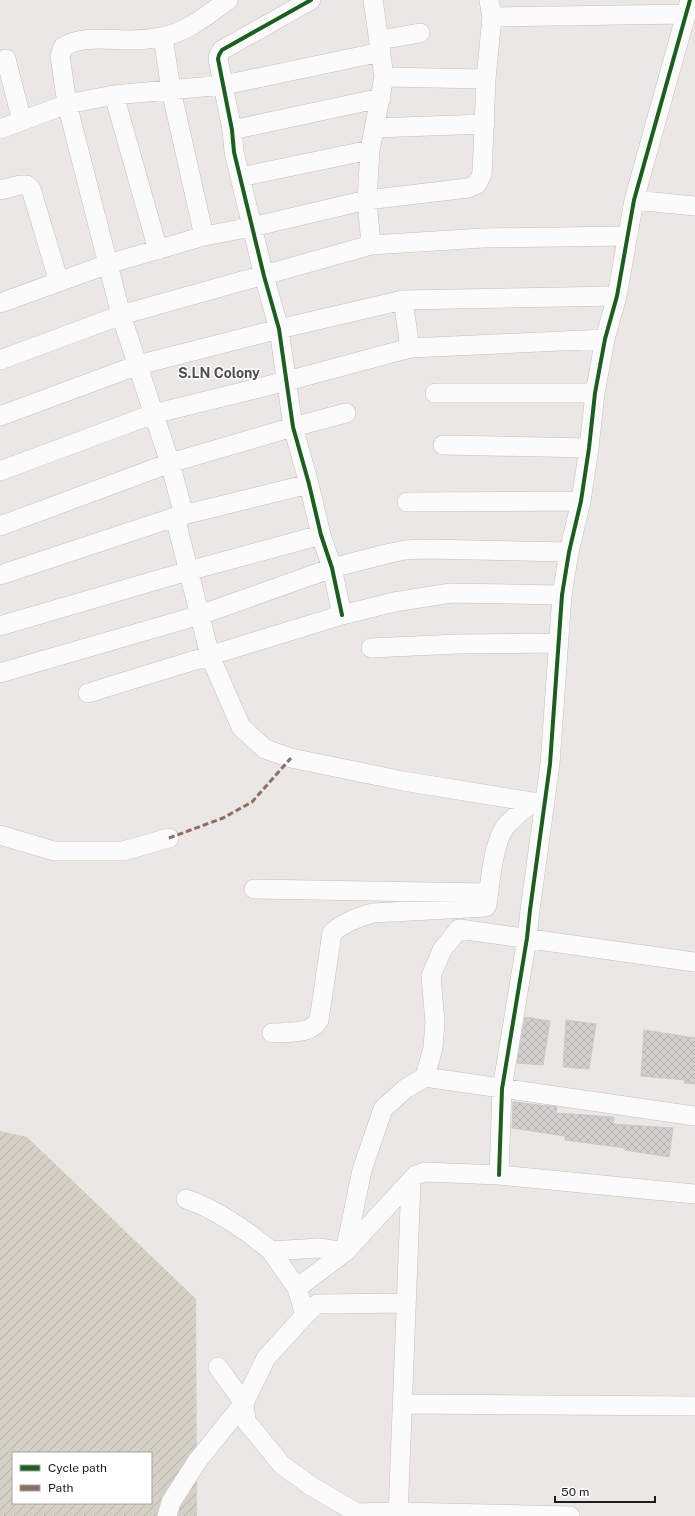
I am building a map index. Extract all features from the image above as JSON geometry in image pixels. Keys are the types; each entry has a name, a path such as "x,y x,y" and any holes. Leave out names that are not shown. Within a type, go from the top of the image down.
{"street":[{"path":"229,0 205,17 183,29 162,37 132,40 82,40 70,43 63,47 60,56 67,104 121,315 170,463 180,516 188,572 210,656 240,727 265,749 291,758 403,781 539,803"},
{"path":"311,0 222,50 218,59 232,130 234,152 264,276 279,329 293,427 321,535 332,568 342,615"},
{"path":"371,245 367,200 370,150 384,77 373,0"},
{"path":"0,303 108,264 204,236 252,227 367,200 468,188 477,184 482,174 491,9 688,7 634,200 617,296 605,339 595,393 589,448 580,501 568,552 562,595 550,764 539,803 528,938 502,1089 499,1175"},
{"path":"0,128 67,104 114,95 224,85 380,46 420,33"},
{"path":"162,37 171,90 204,236"},
{"path":"6,59 22,121"},
{"path":"384,77 486,80"},
{"path":"114,95 158,250"},
{"path":"232,130 381,98"},
{"path":"374,128 485,124"},
{"path":"240,177 370,150"},
{"path":"0,190 20,185 27,185 31,189 59,282"},
{"path":"634,200 695,206"},
{"path":"0,360 121,315 371,245 484,238 627,236"},
{"path":"0,416 138,365 279,329 403,300 617,296"},
{"path":"403,300 410,348"},
{"path":"0,471 154,414 287,381 410,348 605,339"},
{"path":"436,392 595,393"},
{"path":"0,526 170,463 346,413"},
{"path":"443,445 589,448"},
{"path":"0,575 180,516 309,484"},
{"path":"407,502 580,501"},
{"path":"0,626 321,535"},
{"path":"0,673 200,615 332,568 405,550 424,549 568,552"},
{"path":"88,693 342,615 394,602 451,593 562,595"},
{"path":"371,648 458,644 558,643"},
{"path":"487,903 498,839 505,827 515,816 539,803"},
{"path":"0,835 54,851 123,851 168,838"},
{"path":"254,889 487,903"},
{"path":"272,1033 301,1031 310,1029 316,1025 319,1020 332,933 340,926 357,918 373,913 487,903"},
{"path":"425,1077 433,1048 435,1022 431,976 442,950 459,929 695,962"},
{"path":"345,1252 362,1170 383,1109 405,1089 425,1077 695,1116"},
{"path":"297,1288 345,1252 416,1175 425,1172 499,1175 695,1194"},
{"path":"398,1514 411,1181"},
{"path":"186,1199 199,1203 254,1236 271,1251 297,1288 305,1314"},
{"path":"271,1251 319,1248 345,1252"},
{"path":"167,1516 171,1502 198,1460 244,1403 266,1358 305,1314 317,1304 406,1303"},
{"path":"218,1367 244,1403 246,1421 282,1465 355,1515 570,1516"},
{"path":"403,1404 695,1406"}],"shaded area":[{"path":"0,1131 27,1137 196,1299 197,1516 0,1516"}],"building":[{"path":"525,1017 550,1021 543,1065 517,1063"},
{"path":"566,1020 596,1024 589,1069 563,1067"},
{"path":"644,1030 695,1038 695,1084 684,1083 685,1080 641,1076"},
{"path":"513,1102 557,1107 556,1113 614,1117 613,1124 673,1128 669,1157 625,1150 625,1148 565,1140 565,1136 512,1128"}],"marked path":[{"path":"169,838 223,818 252,802 291,758"}],"cycle path":[{"path":"311,0 222,50 218,59 232,130 234,152 264,276 279,329 293,427 321,535 332,568 342,615"},
{"path":"499,1175 502,1089 527,938 550,764 562,595 569,552 581,501 595,393 605,339 617,296 634,200 690,0"}],"district":[{"name":"S.LN Colony","path":"219,373"}]}
